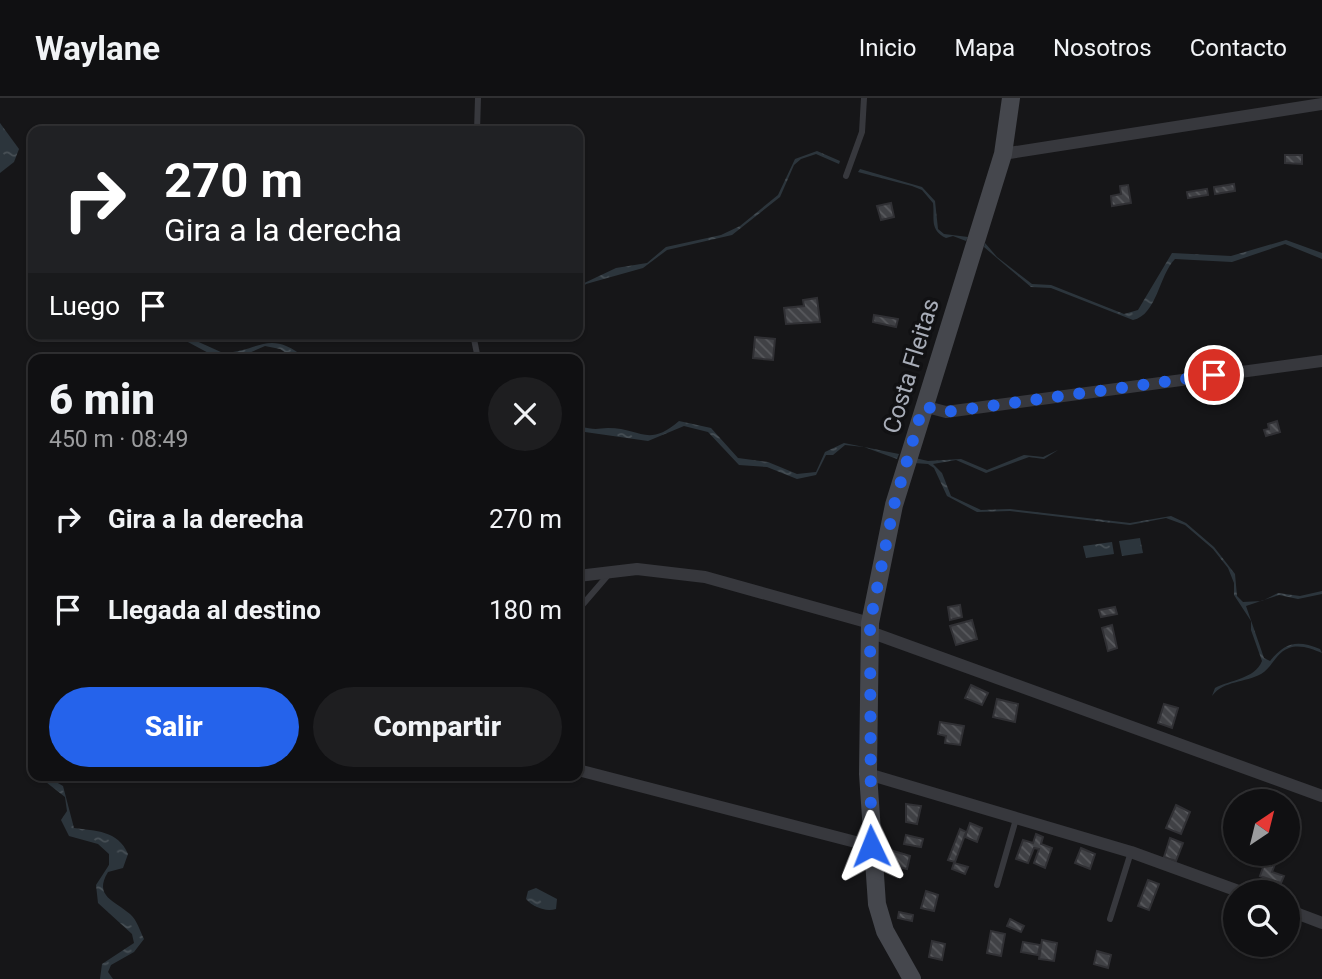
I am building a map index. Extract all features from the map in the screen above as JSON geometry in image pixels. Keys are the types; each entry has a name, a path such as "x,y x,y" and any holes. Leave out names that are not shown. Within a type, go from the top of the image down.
{"main road":[{"name":"Costa Fleitas","path":"912,979 884,931 871,846 868,774 870,628 894,505 1003,154 1011,98"}],"street":[{"path":"1003,154 1322,104"},
{"path":"923,406 946,412 1322,361"},
{"path":"583,576 637,569 705,577 870,628 1322,796"},
{"path":"583,771 871,846"},
{"path":"868,774 1131,852 1223,885"},
{"path":"1300,915 1322,923"}],"lane":[{"path":"477,126 478,98"},
{"path":"846,176 862,132 864,98"},
{"path":"583,604 610,573"},
{"path":"996,886 1016,817"},
{"path":"1110,919 1131,852"}],"water":[{"path":"0,123 19,149 14,162 0,173"},
{"path":"817,151 840,161 839,164 816,154 801,159 794,165 780,197 732,235 667,250 643,268 583,287 583,284 616,268 647,263 666,247 721,235 740,226 778,195 795,159"},
{"path":"860,169 922,187 935,201 938,229 944,234 968,237 966,241 953,236 946,238 937,231 933,203 922,190 858,172"},
{"path":"1286,240 1322,253 1322,259 1285,244 1232,262 1175,259 1153,303 1141,317 1133,320 1051,288 1031,287 984,247 985,243 997,257 1032,284 1051,285 1124,314 1138,310 1172,253 1231,256"},
{"path":"182,340 194,340 223,353 274,343 300,354 288,354 280,349 265,346 247,354 210,354"},
{"path":"679,421 711,428 738,458 768,462 797,474 816,472 825,452 844,443 864,447 845,445 833,455 826,455 816,475 797,479 767,467 739,465 708,432 684,426 648,441 583,432 583,427 608,428 651,435 668,429"},
{"path":"864,447 899,454 897,459"},
{"path":"1058,450 1044,459 1029,457 986,473 956,460 933,464 942,473 951,496 981,510 1010,509 1130,523 1171,516 1186,523 1214,547 1235,574 1237,596 1243,602 1261,601 1246,606 1264,658 1270,661 1281,650 1292,644 1305,644 1320,649 1322,653 1302,647 1289,648 1280,653 1261,674 1222,687 1212,696 1215,688 1254,672 1262,661 1251,630 1251,621 1234,595 1234,583 1228,568 1213,549 1185,525 1166,518 1130,525 1010,511 977,512 947,496 934,468 928,464 914,463 915,458 928,461 961,459 987,470 1024,455 1043,457"},
{"path":"1140,538 1143,553 1122,556 1119,541"},
{"path":"1112,542 1114,554 1086,558 1083,546"},
{"path":"1322,591 1322,594 1298,599 1279,595 1264,600 1278,593 1300,596"},
{"path":"45,781 54,781 63,786 74,828 112,836 124,846 128,854 123,868 108,872 103,887 108,897 132,916 144,939 134,952 111,965 108,972 113,979 100,979 102,964 134,943 132,934 98,903 96,885 109,865 109,854 98,844 69,836 61,820 67,811 65,797"},
{"path":"536,888 557,899 556,909 540,908 526,899 528,891"}],"building":[{"path":"1285,155 1302,155 1302,164 1285,163"},
{"path":"1234,184 1235,191 1215,194 1214,187"},
{"path":"1128,185 1131,203 1112,206 1111,196 1121,194 1120,186"},
{"path":"1207,189 1208,195 1188,198 1187,192"},
{"path":"891,203 894,217 881,220 877,206"},
{"path":"817,298 820,322 786,324 784,308 804,306 803,300"},
{"path":"874,315 898,319 896,327 873,322"},
{"path":"755,337 775,339 773,360 753,358"},
{"path":"1277,421 1280,432 1266,436 1264,430 1269,429 1268,424"},
{"path":"960,605 962,617 950,620 948,607"},
{"path":"1115,607 1117,614 1101,617 1099,610"},
{"path":"972,620 977,639 956,645 950,626"},
{"path":"1112,625 1117,648 1108,651 1102,628"},
{"path":"971,685 988,693 982,705 965,698"},
{"path":"997,699 1018,704 1015,722 993,717"},
{"path":"1164,704 1178,708 1172,728 1158,723"},
{"path":"940,722 964,726 960,745 945,743 946,736 938,734"},
{"path":"906,804 921,806 917,824 906,822"},
{"path":"1176,805 1190,812 1181,834 1166,828"},
{"path":"970,823 982,828 977,842 965,837"},
{"path":"960,829 966,832 955,862 948,860"},
{"path":"1036,834 1043,837 1041,844 1052,848 1045,868 1034,863 1039,849 1034,848 1028,863 1016,859 1023,840 1033,843"},
{"path":"906,835 923,839 921,847 904,844"},
{"path":"1170,838 1183,843 1176,861 1164,857"},
{"path":"1081,848 1095,854 1090,869 1075,863"},
{"path":"890,850 910,856 907,869 886,864"},
{"path":"954,863 968,867 965,874 952,869"},
{"path":"1264,866 1274,866 1272,872 1284,876 1282,880 1272,880 1260,876"},
{"path":"1148,880 1159,884 1149,910 1138,906"},
{"path":"926,891 938,895 934,911 921,908"},
{"path":"899,912 913,915 912,921 898,918"},
{"path":"1010,919 1024,926 1021,932 1007,926"},
{"path":"991,931 1005,934 1001,956 987,953"},
{"path":"1042,940 1057,943 1054,961 1039,959"},
{"path":"932,941 945,944 942,960 929,957"},
{"path":"1023,942 1040,945 1038,955 1021,952"},
{"path":"1097,951 1111,955 1108,968 1094,964"}],"route":[{"path":"871,846 868,774 870,623 894,505 923,406 946,412 1214,375"}]}
